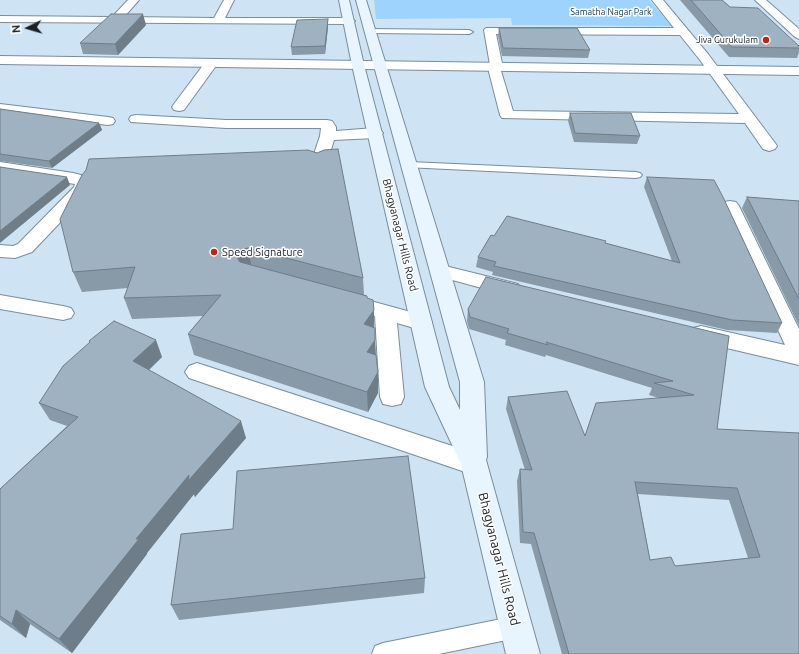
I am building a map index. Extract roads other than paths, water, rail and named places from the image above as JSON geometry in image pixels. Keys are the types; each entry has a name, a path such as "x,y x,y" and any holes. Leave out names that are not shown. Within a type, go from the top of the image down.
{"main road":[{"name":"Bhagyanagar Hills Road","path":"344,0 358,65 437,387 474,464 520,641"},
{"name":"Bhagyanagar Hills Road","path":"361,0 379,66 441,271 472,382 474,464"},
{"path":"382,161 408,162"}],"street":[{"path":"115,20 134,0"},
{"path":"218,21 229,0"},
{"path":"657,0 714,69 770,146"},
{"path":"760,0 799,35"},
{"path":"0,19 349,21"},
{"path":"787,24 799,24"},
{"path":"683,32 490,30 496,68 507,115 749,119"},
{"path":"0,60 496,68 799,70"},
{"path":"180,107 212,63"},
{"path":"0,108 108,121"},
{"path":"136,119 226,124 326,124 329,126 328,136 318,166"},
{"path":"328,136 375,133"},
{"path":"0,167 73,178 83,181 83,188 25,248 14,252 0,251"},
{"path":"730,206 799,352"},
{"path":"441,271 528,293"},
{"path":"326,296 421,322"},
{"path":"0,302 63,313"},
{"path":"385,312 392,397"},
{"path":"683,330 799,357"},
{"path":"198,372 474,464"}],"lane":[{"path":"370,31 469,32"},
{"path":"408,162 636,175"},
{"path":"383,654 520,641"}],"place":[{"name":"Jiva Gurukulam","path":"766,40"},
{"name":"Speed Signature","path":"214,252"}],"park label":[{"name":"Samatha Nagar Park","path":"611,12"}]}
